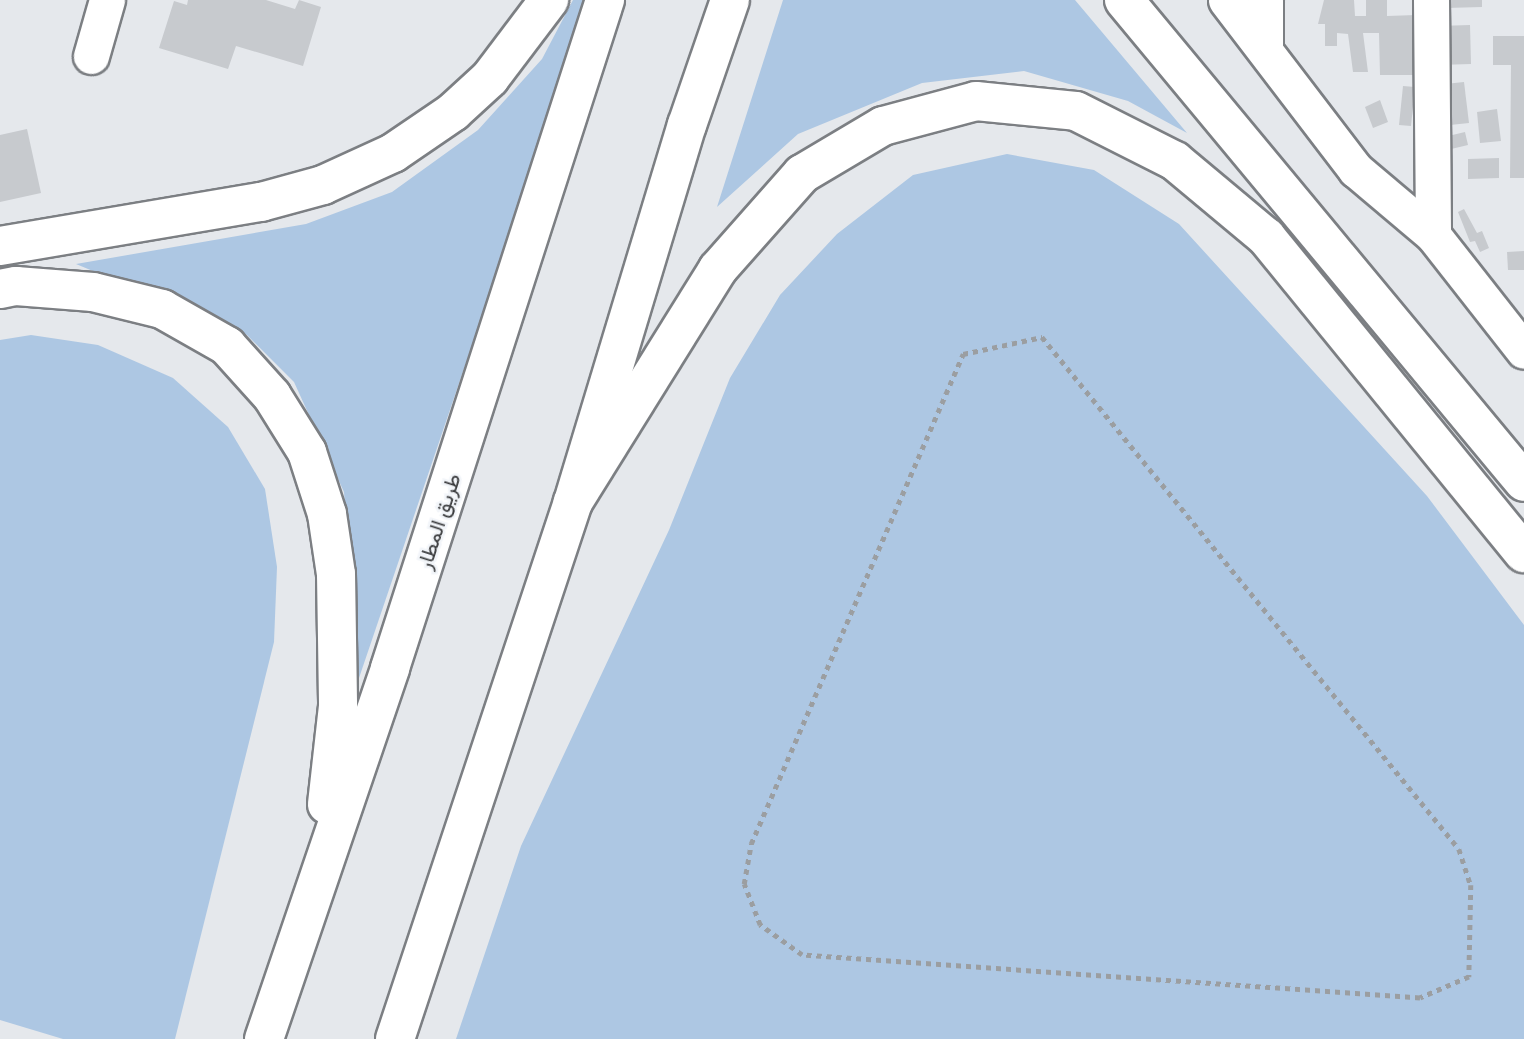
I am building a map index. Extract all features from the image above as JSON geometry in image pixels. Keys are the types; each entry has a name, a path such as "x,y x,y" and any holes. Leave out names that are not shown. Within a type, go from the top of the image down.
{"highway":[{"path":"0,246 261,202 323,185 393,153 453,112 490,78 549,0"},
{"name":"طريق المطار","path":"264,1039 605,0"},
{"path":"395,1039 573,502 687,125 730,0"},
{"path":"1124,0 1524,482"},
{"path":"573,502 718,269 802,174 883,126 976,101 1076,111 1175,161 1266,237 1524,553"},
{"path":"0,289 16,286 93,292 162,309 227,346 272,396 307,452 327,514 337,587 338,706 317,883"}],"street":[{"path":"91,57 107,0"},
{"path":"1226,0 1356,170 1433,234 1524,351"},
{"path":"1265,0 1265,50"},
{"path":"1431,0 1433,234"}],"path":[{"path":"1042,337 1459,849 1471,885 1469,977 1420,998 802,955 760,925 744,884 751,844 963,354 1042,337"}],"shaded area":[{"path":"573,0 589,0 358,681 344,492 294,382 247,335 76,264 306,224 392,192 478,130 542,59"},
{"path":"783,0 1075,0 1187,133 1128,101 1024,71 922,83 798,134 717,207"},
{"path":"1007,154 1094,170 1179,224 1427,496 1524,625 1524,1039 456,1039 521,846 669,530 730,378 780,295 837,234 913,175"},
{"path":"31,335 98,345 173,378 228,427 265,489 277,567 274,642 175,1039 63,1039 0,1020 0,340"}],"building":[{"path":"188,0 266,0 295,9 299,0 321,7 303,66 236,46 228,69 159,48 174,1 187,5"},
{"path":"1324,0 1354,0 1355,16 1366,16 1366,0 1387,0 1387,16 1416,15 1417,75 1380,75 1379,33 1363,33 1368,72 1353,72 1348,34 1337,33 1337,46 1325,46 1325,24 1318,24"},
{"path":"1446,0 1482,0 1482,7 1446,8"},
{"path":"1470,25 1471,64 1439,65 1438,26"},
{"path":"1493,36 1524,36 1524,178 1510,178 1511,65 1493,65"},
{"path":"1464,82 1469,123 1450,125 1445,84"},
{"path":"1403,86 1415,87 1411,126 1399,125"},
{"path":"1380,100 1388,122 1373,128 1365,107"},
{"path":"1497,109 1501,141 1480,143 1477,112"},
{"path":"27,129 41,193 0,202 0,135"},
{"path":"1465,132 1468,145 1447,150 1444,137"},
{"path":"1499,158 1499,178 1468,179 1468,159"},
{"path":"1464,209 1477,233 1482,231 1489,248 1480,252 1475,241 1470,242 1458,212"},
{"path":"1524,251 1524,270 1508,270 1507,252"}]}
